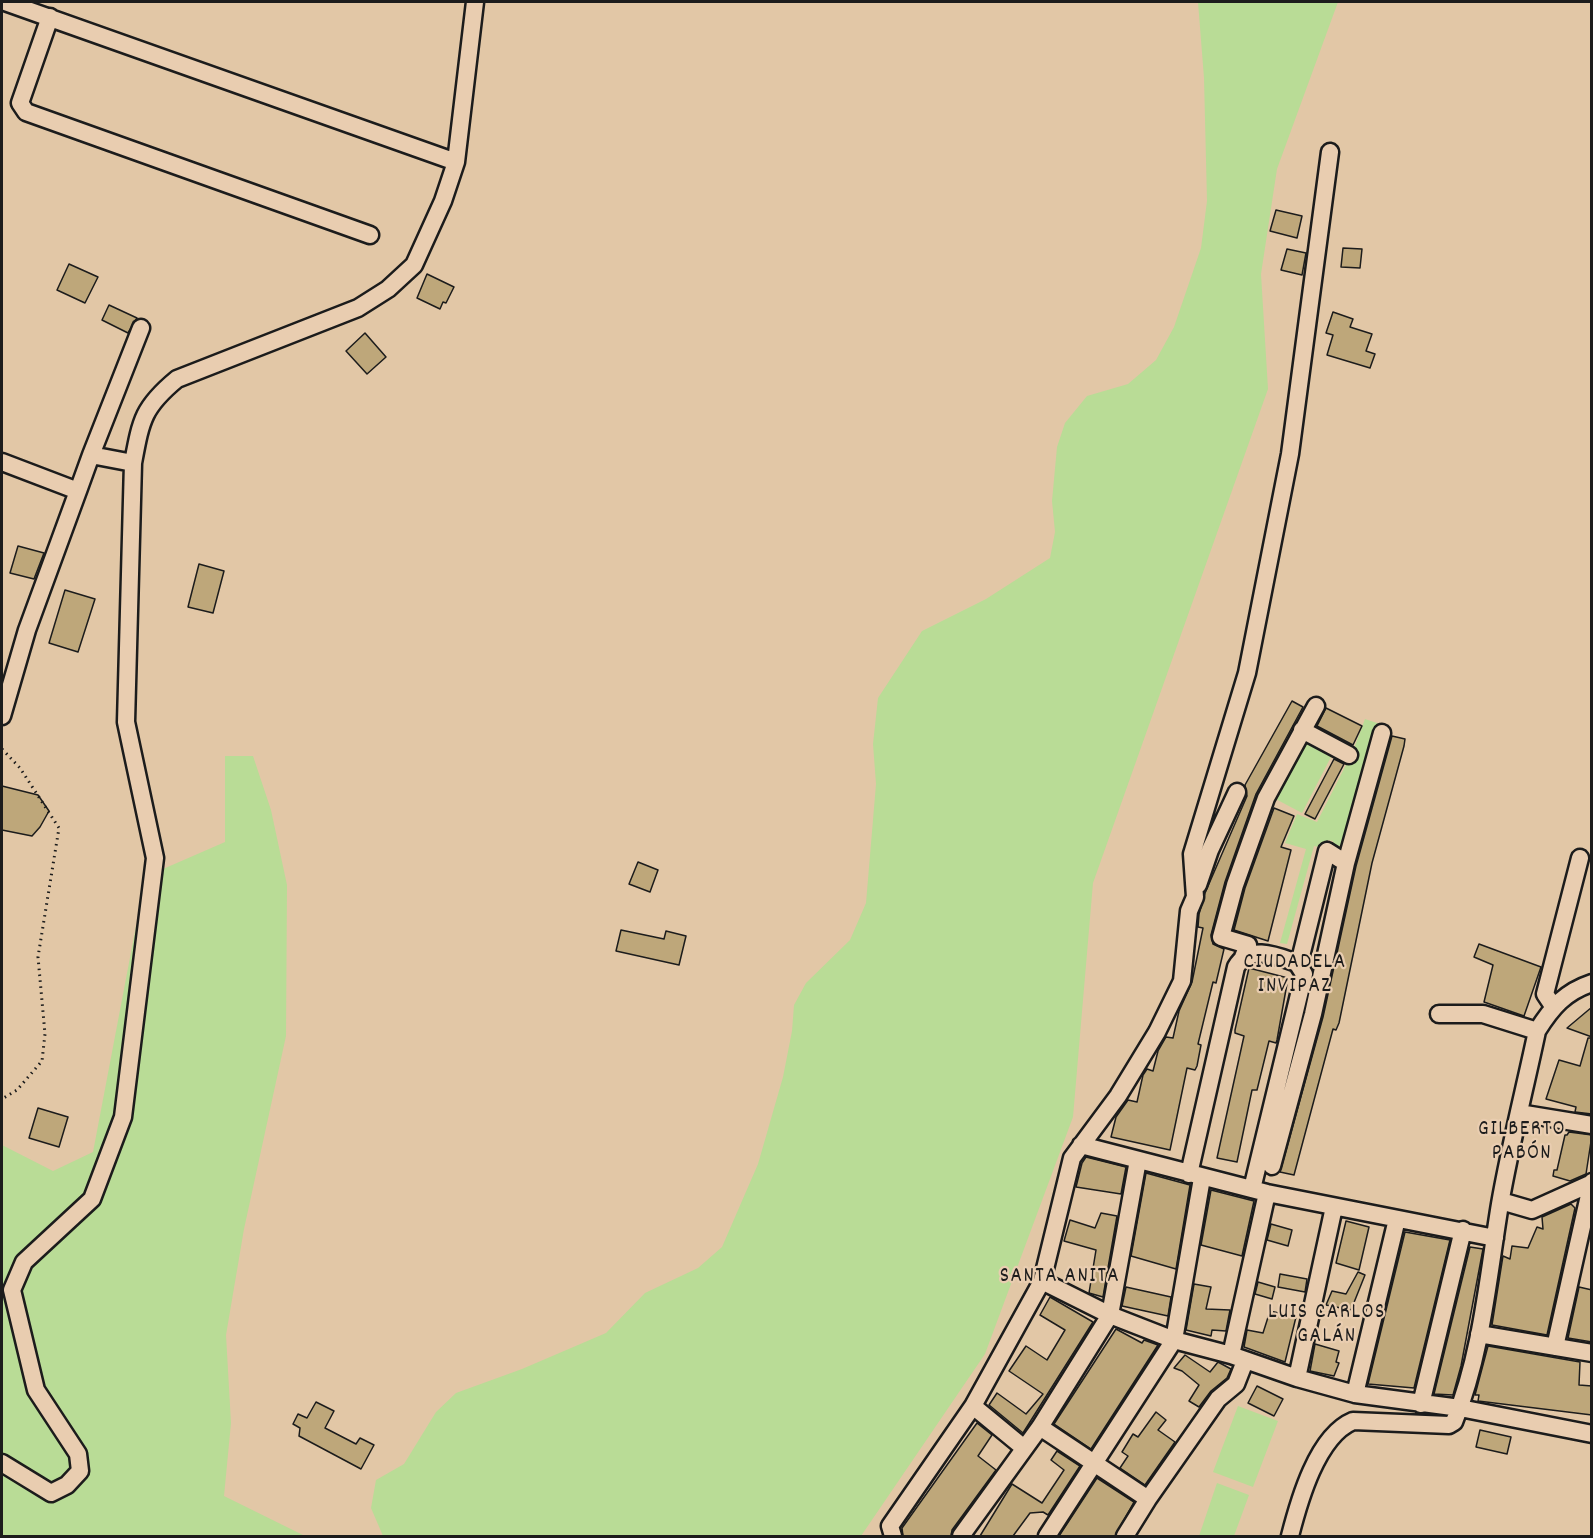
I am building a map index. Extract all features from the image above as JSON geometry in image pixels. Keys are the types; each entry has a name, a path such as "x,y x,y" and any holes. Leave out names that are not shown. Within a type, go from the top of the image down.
{"street":[{"path":"5,2 42,10 456,162"},
{"path":"2,1463 51,1493 67,1485 80,1471 78,1454 36,1390 12,1290 24,1262 92,1199 123,1117 155,858 126,722 133,463 140,426 153,400 177,379 358,308 388,289 414,265 443,201 456,162 475,2"},
{"path":"42,10 20,103 26,112 370,236"},
{"path":"1195,897 1192,854 1247,673 1290,454 1330,152"},
{"path":"2,716 31,620 91,455 141,328"},
{"path":"91,455 133,463"},
{"path":"2,462 78,491"},
{"path":"1047,1536 1174,1340 1195,1176 1236,967 1248,945 1221,937 1252,833 1266,798 1316,706"},
{"path":"1302,730 1349,755"},
{"path":"1272,1166 1313,1014 1346,863 1382,733"},
{"path":"893,1536 890,1526 973,1406 1042,1281 1072,1158 1118,1096 1157,1032 1182,981 1189,911 1210,850 1237,792"},
{"path":"1327,851 1351,846"},
{"path":"1327,851 1346,863"},
{"path":"1125,1536 1218,1399 1236,1384 1260,1191 1303,978 1299,964 1327,851"},
{"path":"1553,1006 1545,994 1580,858"},
{"path":"1243,957 1259,953 1299,964"},
{"path":"1290,1536 1299,1502 1326,1444 1342,1426 1353,1421 1449,1425 1454,1422 1460,1408 1479,1334 1495,1249 1500,1201 1537,1030 1553,1006 1574,989 1592,983"},
{"path":"1439,1014 1483,1014 1537,1030"},
{"path":"1519,1113 1592,1125"},
{"path":"1081,1145 1260,1191 1495,1238"},
{"path":"961,1536 1040,1427 1110,1315 1138,1160"},
{"path":"1500,1201 1532,1210 1591,1183"},
{"path":"1555,1347 1591,1183"},
{"path":"1297,1378 1334,1207"},
{"path":"1355,1394 1397,1219"},
{"path":"1421,1404 1463,1230"},
{"path":"1042,1281 1110,1315 1174,1340 1297,1378 1355,1394 1460,1408 1592,1434"},
{"path":"1479,1334 1592,1353"},
{"path":"973,1406 1024,1448"},
{"path":"1040,1427 1148,1499"}],"path":[{"path":"2,749 20,768 59,828 38,957 45,1034 42,1061 17,1090 2,1099"}],"green space":[{"path":"1198,2 1338,2 1277,169 1261,274 1268,389 1093,883 1073,1117 985,1354 861,1536 383,1536 371,1508 376,1480 404,1464 436,1412 456,1393 522,1369 606,1333 645,1293 698,1268 722,1247 758,1164 783,1077 792,1031 794,1005 806,983 850,940 866,903 876,784 873,744 878,698 922,631 986,599 1050,558 1055,532 1052,501 1057,447 1065,423 1087,396 1128,384 1156,360 1174,327 1201,248 1207,201 1204,78"},
{"path":"1365,719 1383,725 1349,844 1332,847 1333,841 1328,840 1325,848 1314,846 1287,944 1280,943 1306,849 1285,843 1297,814 1317,822 1353,751"},
{"path":"1299,739 1332,755 1302,813 1270,796"},
{"path":"225,756 253,756 271,810 287,885 286,1036 244,1229 226,1335 231,1423 224,1496 305,1536 2,1536 2,1145 53,1171 93,1152 136,926 163,869 225,842"},
{"path":"1238,1406 1278,1421 1253,1487 1213,1472"},
{"path":"1217,1483 1249,1495 1234,1536 1199,1536"}],"building":[{"path":"1276,210 1302,216 1297,238 1270,231"},
{"path":"1343,248 1362,249 1360,268 1341,267"},
{"path":"1287,249 1306,253 1302,275 1281,270"},
{"path":"69,264 98,277 85,303 57,290"},
{"path":"427,274 454,287 446,303 443,302 440,309 417,298"},
{"path":"109,305 137,318 128,333 102,320"},
{"path":"1333,312 1353,319 1350,327 1372,334 1366,351 1375,354 1370,368 1327,355 1333,335 1326,333"},
{"path":"365,333 386,357 367,374 346,351"},
{"path":"18,546 44,553 34,579 10,573"},
{"path":"199,564 224,571 213,613 188,607"},
{"path":"65,590 95,599 78,652 49,643"},
{"path":"1292,701 1303,707 1256,794 1225,882 1211,935 1213,944 1224,949 1216,983 1213,982 1198,1044 1201,1045 1197,1066 1195,1070 1187,1068 1170,1150 1111,1137 1116,1117 1128,1100 1137,1102 1143,1075 1147,1069 1153,1071 1158,1051 1166,1037 1173,1038 1179,1011 1192,982 1203,928 1198,927 1205,893 1247,796 1245,785"},
{"path":"1326,708 1362,726 1353,745 1317,726"},
{"path":"1392,736 1405,739 1404,746 1372,863 1339,1023 1336,1030 1333,1029 1294,1175 1280,1172 1323,1017 1356,866"},
{"path":"1334,759 1344,764 1315,819 1305,814"},
{"path":"2,786 38,795 49,811 32,836 2,830"},
{"path":"1274,808 1294,816 1281,847 1291,850 1268,941 1234,930 1245,888"},
{"path":"638,862 658,870 650,892 629,884"},
{"path":"621,930 664,939 666,931 686,936 679,965 616,951"},
{"path":"1479,944 1541,967 1524,1016 1484,1002 1493,965 1474,957"},
{"path":"1249,968 1288,978 1277,1040 1276,1043 1269,1041 1257,1090 1252,1090 1237,1162 1217,1158 1244,1036 1235,1033 1235,1030"},
{"path":"1592,1007 1592,1037 1567,1028"},
{"path":"1588,1038 1592,1038 1592,1114 1575,1112 1576,1107 1546,1099 1559,1060 1580,1066"},
{"path":"38,1108 68,1117 59,1147 29,1138"},
{"path":"1569,1132 1592,1135 1586,1174 1570,1181 1553,1176 1554,1170 1557,1170 1565,1135"},
{"path":"1086,1157 1126,1167 1121,1194 1076,1187 1082,1163"},
{"path":"1146,1173 1190,1185 1176,1269 1131,1256"},
{"path":"1211,1190 1254,1201 1242,1256 1201,1245"},
{"path":"1571,1204 1575,1208 1547,1335 1492,1325 1503,1256 1510,1259 1512,1246 1528,1248 1537,1227 1543,1229 1542,1217"},
{"path":"1101,1213 1117,1216 1103,1297 1089,1293 1096,1250 1064,1241 1070,1220 1095,1228"},
{"path":"1346,1221 1369,1227 1359,1270 1336,1263"},
{"path":"1271,1224 1292,1230 1288,1246 1267,1240"},
{"path":"1405,1232 1450,1240 1414,1388 1368,1384"},
{"path":"1470,1247 1483,1249 1461,1366 1453,1395 1434,1394"},
{"path":"1358,1272 1365,1275 1351,1310 1326,1305 1332,1291 1346,1294"},
{"path":"1280,1274 1307,1279 1305,1292 1278,1287"},
{"path":"1258,1282 1275,1287 1272,1299 1255,1294"},
{"path":"1194,1284 1211,1287 1206,1309 1230,1310 1226,1331 1212,1330 1211,1336 1186,1330"},
{"path":"1126,1287 1171,1297 1168,1316 1122,1306"},
{"path":"1579,1287 1592,1290 1592,1342 1568,1338"},
{"path":"1050,1297 1093,1322 1023,1433 989,1405 997,1393 1026,1414 1043,1394 1009,1371 1026,1346 1047,1360 1065,1330 1040,1315"},
{"path":"1270,1311 1296,1317 1285,1362 1244,1347 1247,1330 1263,1333"},
{"path":"1116,1329 1142,1343 1144,1340 1158,1345 1091,1449 1054,1424"},
{"path":"1315,1344 1339,1351 1336,1362 1339,1363 1334,1376 1310,1371"},
{"path":"1488,1346 1580,1362 1579,1385 1592,1386 1592,1415 1478,1401 1479,1395 1475,1395"},
{"path":"1185,1355 1210,1372 1218,1362 1231,1369 1227,1378 1211,1391 1199,1407 1189,1401 1199,1385 1182,1371 1174,1368"},
{"path":"1257,1386 1283,1399 1274,1416 1248,1403"},
{"path":"316,1402 334,1411 325,1428 356,1444 360,1438 374,1445 361,1469 299,1436 300,1428 293,1424 298,1414 307,1418"},
{"path":"1156,1412 1166,1420 1158,1430 1175,1442 1145,1485 1120,1468 1128,1456 1122,1452 1133,1434 1138,1437"},
{"path":"977,1423 992,1435 978,1456 996,1470 952,1530 951,1536 903,1536 902,1528"},
{"path":"1480,1430 1511,1437 1507,1454 1476,1447"},
{"path":"1057,1451 1080,1466 1048,1515 1043,1512 1030,1513 1013,1536 980,1536 1012,1484 1042,1503 1064,1470 1051,1460"},
{"path":"1097,1478 1134,1502 1115,1536 1059,1536"}],"district":[{"name":"CIUDADELA INVIPAZ","path":"1295,976"},
{"name":"GILBERTO PABÓN","path":"1522,1143"},
{"name":"SANTA ANITA","path":"1060,1278"},
{"name":"LUIS CARLOS GALÁN","path":"1327,1326"}]}
